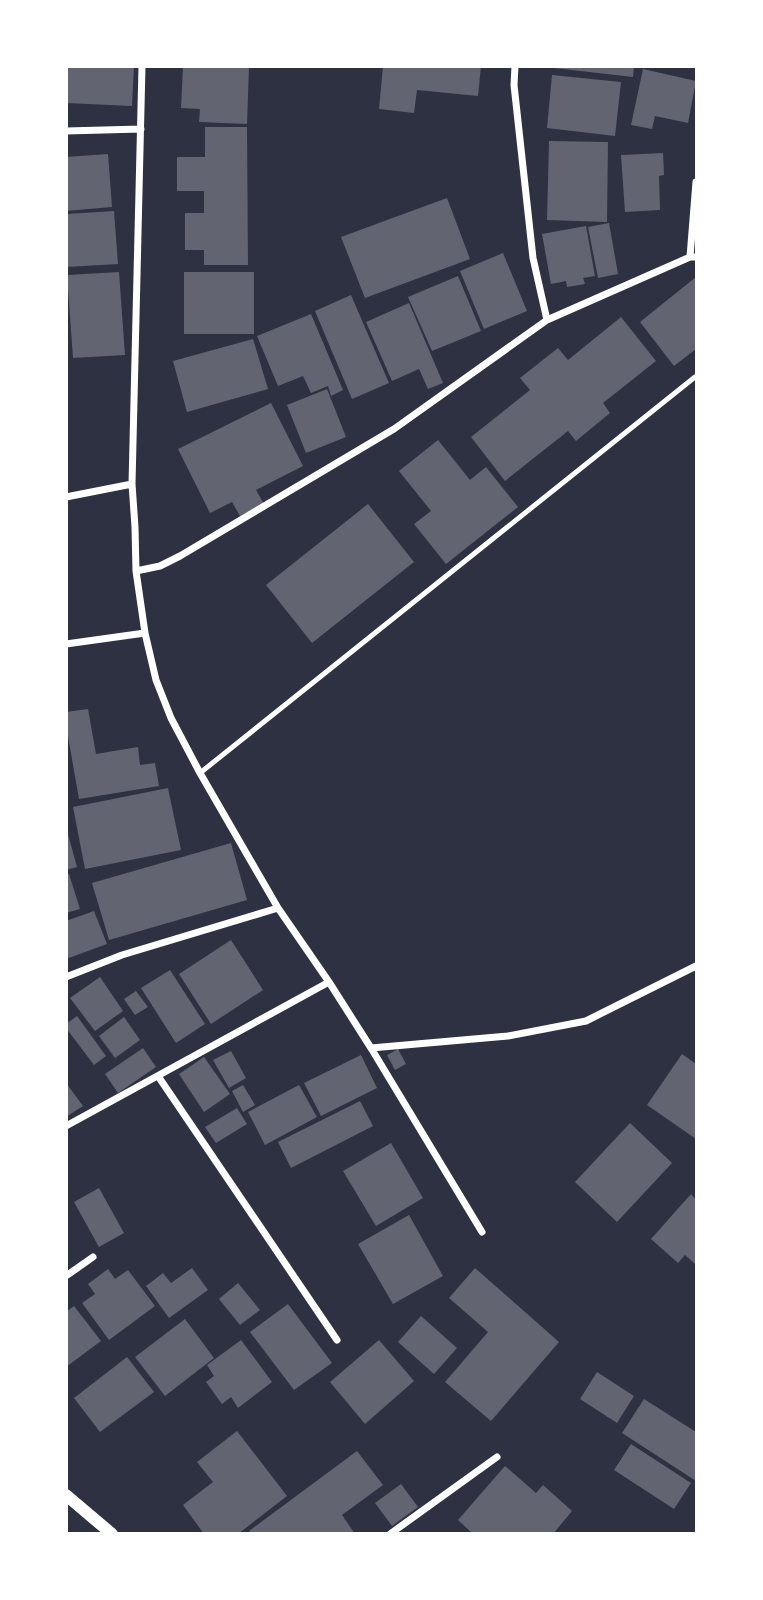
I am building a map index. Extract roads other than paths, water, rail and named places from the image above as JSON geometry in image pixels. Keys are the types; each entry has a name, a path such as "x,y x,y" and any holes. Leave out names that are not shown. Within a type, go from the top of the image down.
{"street":[{"path":"142,66 132,484 136,570 145,633 156,680 171,718 200,773 278,908 371,1048 482,1232"},
{"path":"515,66 514,85 533,258 547,320"},
{"path":"66,131 141,129"},
{"path":"136,570 160,566 180,556 394,429 547,320 693,257 696,182"},
{"path":"66,497 132,484"},
{"path":"66,644 145,633"},
{"path":"66,976 122,955 278,908"},
{"path":"371,1048 508,1036 586,1021 696,966"},
{"path":"66,1126 329,982"},
{"path":"158,1076 337,1340"},
{"path":"66,1276 93,1257"},
{"path":"390,1534 497,1457"},
{"path":"66,1495 112,1534"}],"lane":[{"path":"200,773 695,377"}]}
